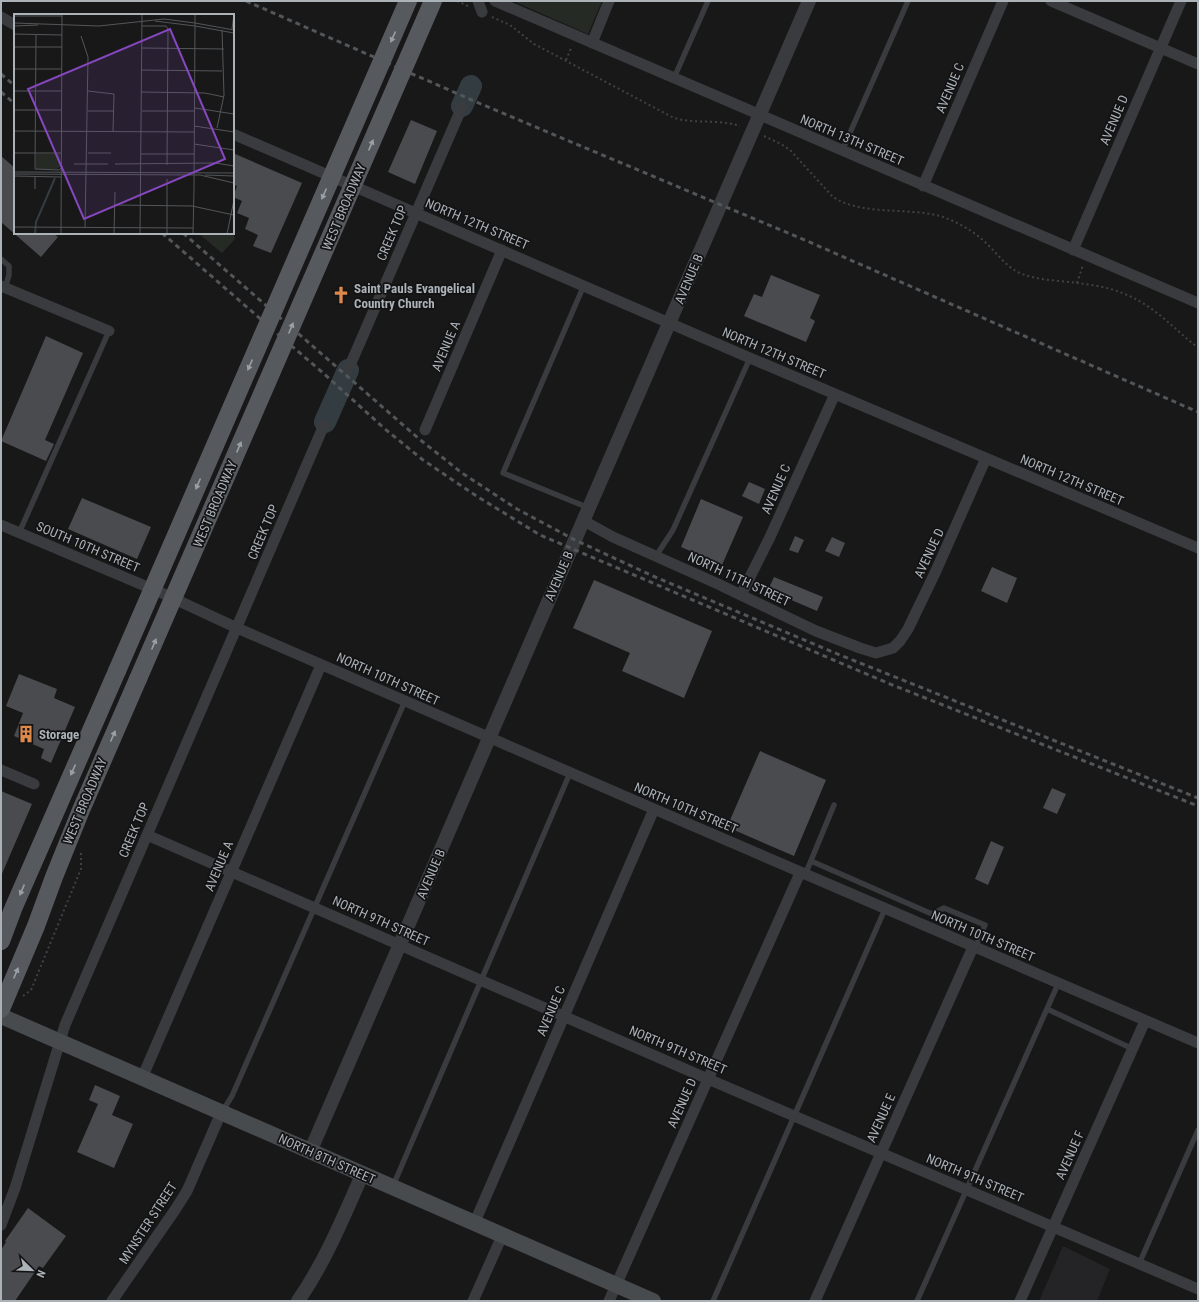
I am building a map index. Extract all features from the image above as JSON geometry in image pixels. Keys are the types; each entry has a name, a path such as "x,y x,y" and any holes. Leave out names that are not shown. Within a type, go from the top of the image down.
{"main road":[{"name":"WEST BROADWAY","path":"1,941 13,909 408,1"},
{"name":"WEST BROADWAY","path":"1,1009 36,926 78,816 433,1"},
{"path":"1,927 13,909"},
{"name":"NORTH 8TH STREET","path":"1,1016 474,1224 654,1301"}],"street":[{"path":"478,1 482,12"},
{"name":"NORTH 13TH STREET","path":"495,1 1198,303"},
{"path":"592,43 610,1"},
{"name":"AVENUE B","path":"310,1152 809,1"},
{"name":"AVENUE C","path":"923,186 1003,1"},
{"path":"1052,1 1198,64"},
{"name":"AVENUE D","path":"1073,250 1180,1"},
{"path":"1,18 14,24"},
{"name":"CREEK TOP","path":"348,370 462,107"},
{"name":"NORTH 12TH STREET","path":"234,134 750,358 1198,548"},
{"name":"AVENUE A","path":"425,430 502,250"},
{"path":"1,299 3,287 109,331"},
{"name":"AVENUE C","path":"741,595 770,537 835,394"},
{"name":"CREEK TOP","path":"1,1225 15,1188 59,1042 68,1018 324,424"},
{"name":"AVENUE D","path":"885,651 893,648 900,642 908,629 936,574 986,458"},
{"name":"NORTH 11TH STREET","path":"584,521 613,537 816,631 860,648 876,652 885,651"},
{"name":"SOUTH 10TH STREET","path":"1,525 164,594"},
{"name":"NORTH 10TH STREET","path":"164,594 237,628 802,874 1198,1043"},
{"name":"AVENUE A","path":"142,1078 321,664"},
{"path":"1,770 34,784"},
{"name":"AVENUE C","path":"474,1224 654,809"},
{"name":"NORTH 9TH STREET","path":"147,835 708,1079 1198,1289"},
{"name":"AVENUE D","path":"609,1301 708,1079 802,874"},
{"name":"AVENUE E","path":"815,1301 974,948"},
{"name":"AVENUE F","path":"1020,1301 1146,1021"},
{"name":"MYNSTER STREET","path":"112,1301 187,1191 221,1113"},
{"path":"298,1301 329,1249 362,1175"},
{"path":"473,1301 502,1236"}],"lane":[{"path":"674,79 708,1"},
{"path":"842,151 908,1"},
{"path":"1,259 10,266 9,276 3,287"},
{"path":"584,285 503,473 589,508"},
{"path":"19,533 109,331"},
{"path":"656,556 673,530 750,358"},
{"path":"221,1113 232,1096 405,701"},
{"path":"392,1188 570,773"},
{"path":"802,874 811,861 834,805"},
{"path":"811,861 932,914 944,908 985,925 974,948"},
{"path":"713,1301 885,909"},
{"path":"916,1301 1058,984"},
{"path":"1046,1009 1133,1050"},
{"path":"1139,1264 1198,1130"}],"path":[{"path":"457,1 510,25 534,44 674,118 684,121 722,122 738,126"},
{"path":"566,60 574,42"},
{"path":"763,136 790,150 833,197 839,201 857,207 927,213 954,221 968,229 990,246 1010,267 1019,273 1044,279 1076,283 1121,292 1138,300 1156,312 1192,344 1198,347"},
{"path":"1076,283 1086,256"}],"shaded area":[{"path":"513,1 602,1 588,34"},
{"path":"199,234 233,234 235,239 222,253"},
{"path":"1063,1246 1110,1269 1097,1301 1039,1301"}],"building":[{"path":"411,120 437,131 415,184 388,172"},
{"path":"234,153 302,183 271,253 253,246 258,235 245,229 249,218 237,213 242,201 234,197 237,186 234,185"},
{"path":"1,156 14,167 14,233 1,222"},
{"path":"15,234 54,234 58,237 41,257"},
{"path":"771,275 820,295 810,318 815,321 806,342 744,316 754,294 762,297"},
{"path":"46,336 83,353 45,440 54,444 46,461 1,441"},
{"path":"749,482 765,489 759,504 742,496"},
{"path":"82,498 151,527 137,559 68,529"},
{"path":"701,499 743,517 722,565 681,547"},
{"path":"795,536 804,540 798,553 789,550"},
{"path":"832,537 845,543 839,557 825,551"},
{"path":"992,567 1017,578 1007,603 981,591"},
{"path":"774,577 823,597 817,611 768,590"},
{"path":"594,580 712,631 684,698 622,671 630,653 573,628"},
{"path":"19,674 57,689 54,698 75,707 51,763 41,758 44,749 14,736 23,713 6,706"},
{"path":"760,751 826,780 794,856 727,827"},
{"path":"1052,788 1066,794 1057,814 1043,808"},
{"path":"1,791 32,804 1,876"},
{"path":"991,841 1004,847 988,885 975,879"},
{"path":"95,1085 120,1096 112,1115 133,1124 114,1168 77,1152 98,1104 89,1100"},
{"path":"28,1208 66,1236 43,1268 39,1266 15,1301 1,1301 1,1250 6,1242 5,1241"}],"waterway":[{"path":"462,106 471,86"},
{"path":"325,422 348,370"}],"railway":[{"path":"246,1 481,104 807,241 1198,412"},
{"path":"1,74 14,85"},
{"path":"1,92 14,103"},
{"path":"163,234 322,372 385,429 423,460 478,497 540,535 890,684 1198,806"},
{"path":"184,234 418,438 462,473 517,509 575,540 653,576 840,655 1198,798"}],"place":[{"name":"Saint Pauls Evangelical Country Church","path":"341,295"},
{"name":"Storage","path":"26,734"}]}
